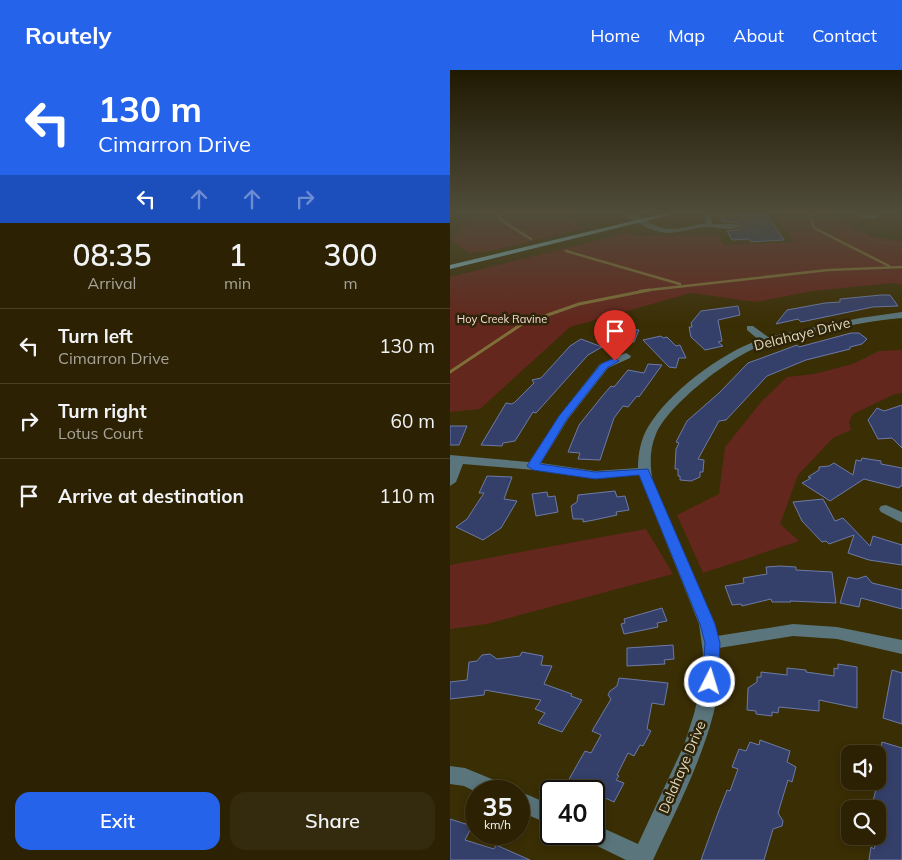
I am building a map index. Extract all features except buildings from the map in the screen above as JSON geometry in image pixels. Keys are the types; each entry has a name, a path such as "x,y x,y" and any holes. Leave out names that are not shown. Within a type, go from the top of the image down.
{"main road":[{"path":"450,267 522,250"}],"street":[{"name":"Delahaye Drive","path":"643,858 689,754 705,711 712,666 712,643 708,624 644,471 646,449 654,428 664,415 727,358 747,348 766,341 872,318 902,315"},
{"path":"750,328 766,341"},
{"path":"533,466 563,418 604,366 626,356"},
{"path":"450,482 455,459 533,466 595,476 644,471"},
{"path":"886,509 902,518"},
{"path":"712,643 801,631 838,632 902,647"},
{"path":"450,775 472,780"},
{"path":"605,839 643,858"}],"green space":[{"path":"465,250 495,250 490,251 469,253"},
{"name":"Hoy Creek Ravine","path":"559,250 902,250 902,284 892,283 813,291 756,302 691,293 570,327 480,409 450,412 450,277"},
{"path":"902,350 902,393 895,394 853,414 849,422 851,430 833,438 798,475 780,524 799,541 703,573 677,515 719,494 725,447 762,401 787,377 814,374 853,364 879,351"},
{"path":"646,529 673,574 487,624 450,629 450,565"}],"waterway":[{"path":"857,250 889,266"},
{"path":"566,251 680,284"},
{"path":"640,291 828,270 902,267"},
{"path":"450,372 522,324 579,304 649,290"}],"route":[{"path":"615,361 604,366 563,418 533,466 595,476 644,471 708,624 712,643 710,682"}]}
